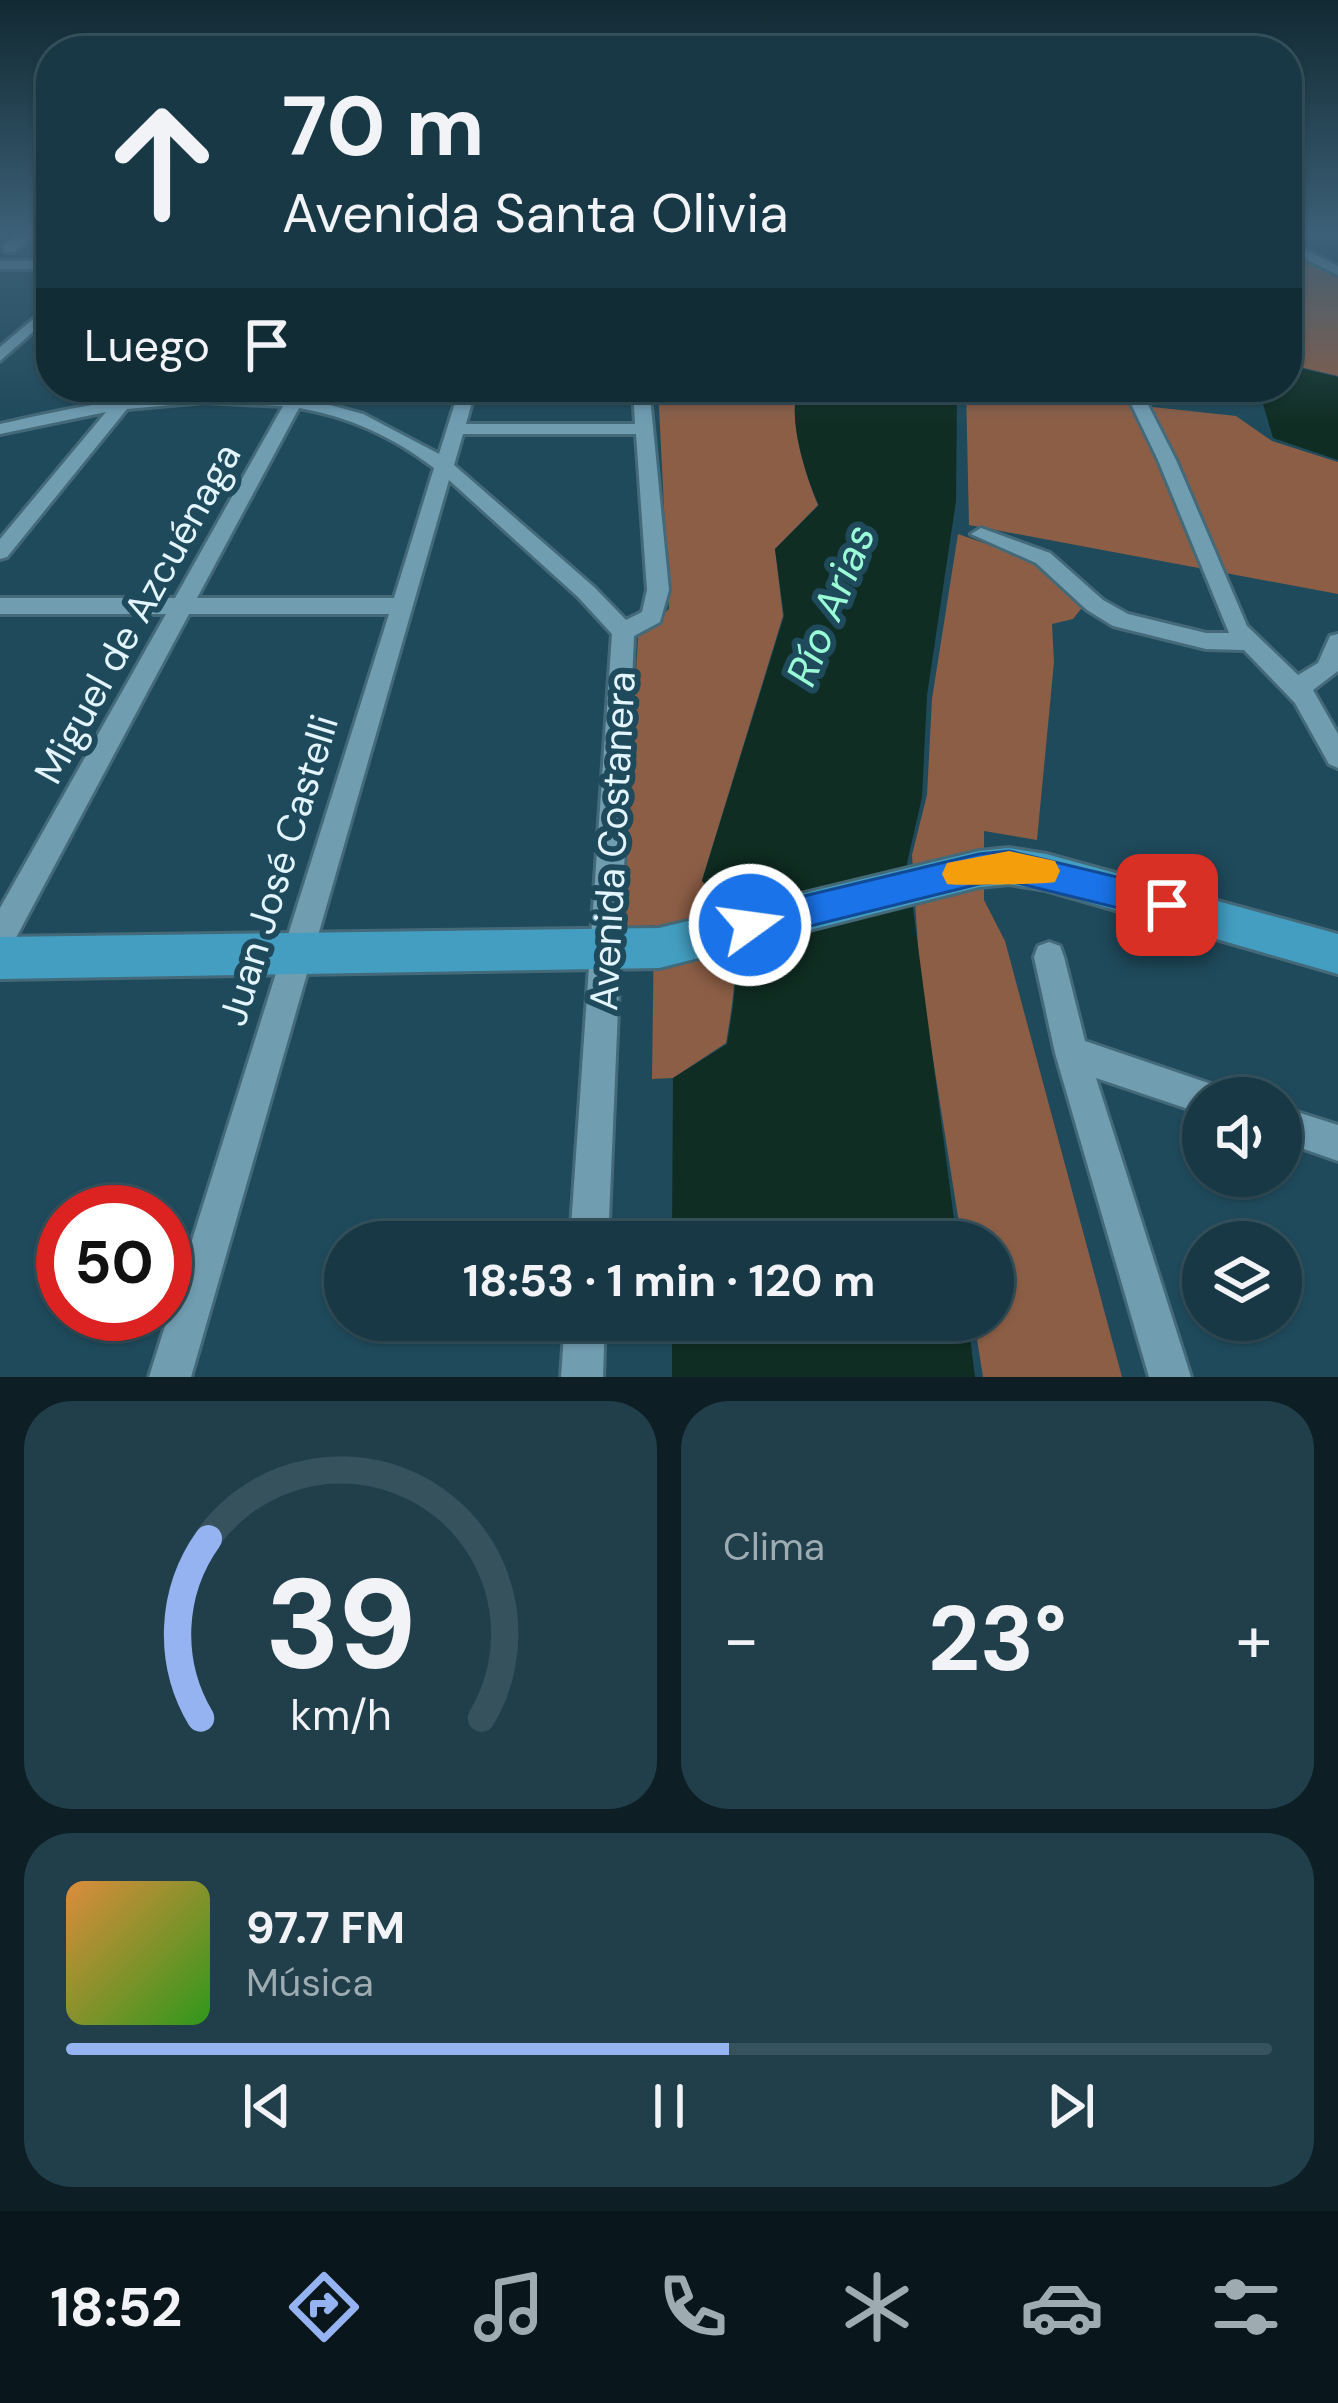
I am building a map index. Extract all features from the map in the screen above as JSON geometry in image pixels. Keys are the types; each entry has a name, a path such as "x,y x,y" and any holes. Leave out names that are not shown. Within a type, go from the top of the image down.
{"main road":[{"path":"0,958 295,958 659,948 979,869 1009,866 1064,876 1338,953"}],"street":[{"path":"0,356 36,322"},
{"path":"0,552 123,402"},
{"path":"0,429 160,402"},
{"name":"Miguel de Azcuénaga","path":"0,937 293,402"},
{"path":"315,402 376,425 446,465 623,632"},
{"name":"Juan José Castelli","path":"170,1377 463,402"},
{"name":"Avenida Costanera","path":"590,1221 623,632 652,616 658,590 642,402"},
{"path":"1138,402 1246,642 1297,688 1338,758"},
{"path":"455,429 645,429"},
{"path":"981,534 1054,565 1095,605 1121,620 1206,641 1246,642"},
{"path":"0,606 403,606"},
{"path":"1297,688 1328,668 1338,642"},
{"path":"1049,957 1072,1053 1170,1377"},
{"path":"1072,1053 1182,1090"},
{"path":"1302,1131 1338,1143"},
{"path":"582,1377 584,1341"}],"shaded area":[{"path":"1302,297 1338,297 1338,376 1302,368"},
{"path":"659,402 796,402 803,463 818,505 775,549 783,616 702,880 726,917 732,937 733,999 726,1043 673,1078 652,1079 654,925 621,927 638,637 669,609"},
{"path":"966,402 1106,402 1236,416 1272,441 1338,462 1338,594 969,525"},
{"path":"958,534 1044,564 1085,604 1073,619 1052,624 1054,662 1037,840 984,831 984,900 1005,941 1122,1377 983,1377 977,1341 1014,1341 1014,1221 959,1221 920,977 912,855 927,795 932,699"}],"water":[{"path":"1302,369 1338,377 1338,460 1273,438 1260,402 1302,402"},
{"name":"Río Arias","path":"796,402 957,402 956,501 927,695 922,797 907,863 954,1221 672,1221 673,1078 727,1044 734,1000 732,937 726,917 702,881 784,616 775,549 819,505 796,429"},
{"path":"672,1341 971,1341 975,1377 672,1377"}],"slow traffic":[{"path":"959,874 1009,866 1043,871"}],"route":[{"path":"750,925 979,869 1009,866 1082,880 1167,905"}]}
